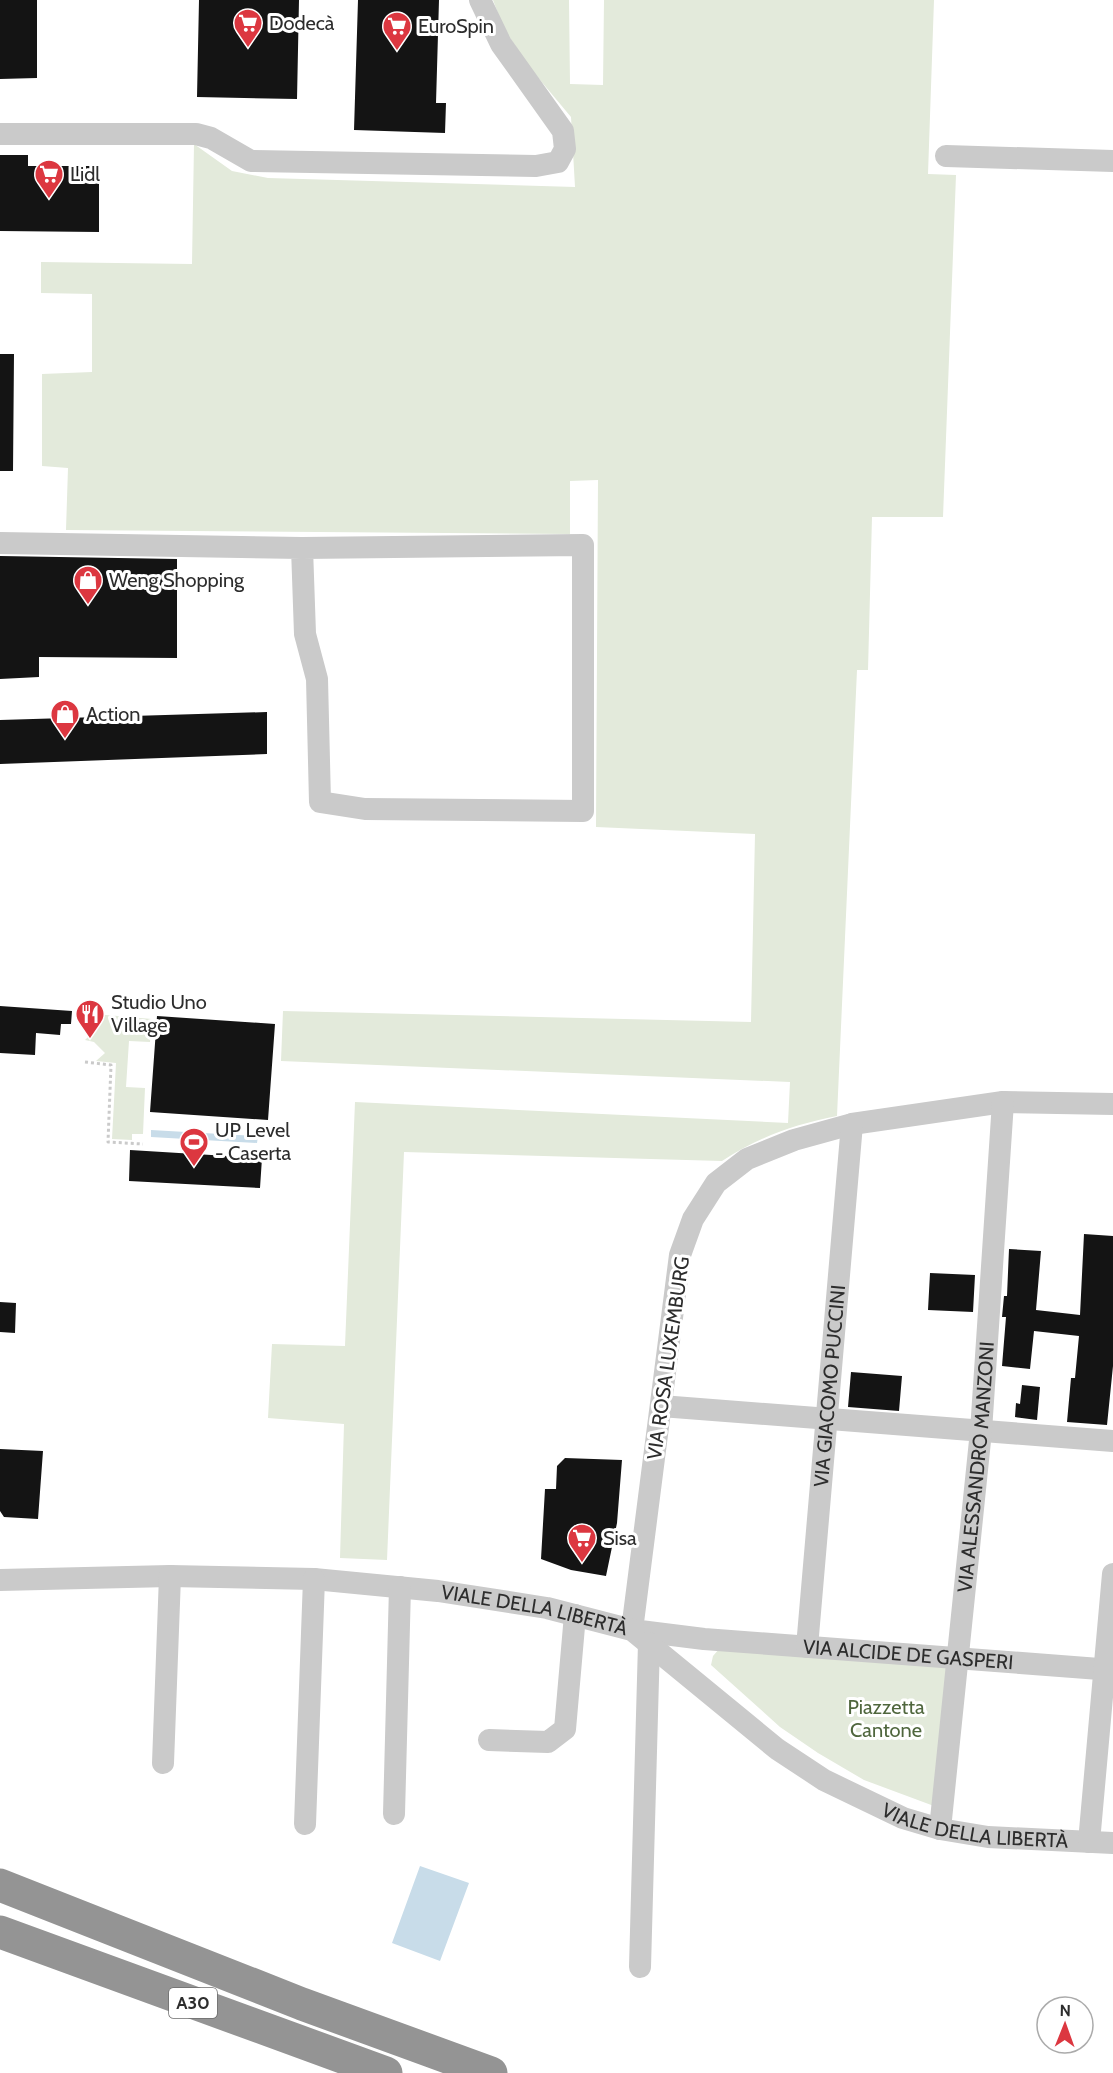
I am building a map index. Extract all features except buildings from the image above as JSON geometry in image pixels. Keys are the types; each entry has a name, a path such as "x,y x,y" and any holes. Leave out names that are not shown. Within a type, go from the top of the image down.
{"highway":[{"path":"0,1885 302,2004"},
{"name":"A30","path":"0,1904 195,1975 275,2000 302,2004 491,2073"},
{"name":"A30","path":"0,1932 386,2073"}],"street":[{"path":"0,134 196,134 211,138 251,161 536,166 558,162 565,149 563,131 501,44 480,0"},
{"path":"946,156 1113,160"},
{"path":"0,543 302,548 584,545 583,811 365,809 320,802 317,679 305,634 302,548"},
{"name":"VIA ROSA LUXEMBURG","path":"640,1966 640,1636 661,1406 680,1255 693,1219 716,1183 747,1159 794,1140 852,1124 1003,1102 1113,1104"},
{"name":"VIA ALESSANDRO MANZONI","path":"940,1828 981,1431 1003,1102"},
{"name":"VIA GIACOMO PUCCINI","path":"807,1647 852,1124"},
{"path":"661,1406 1113,1441"},
{"path":"1089,1842 1109,1670 1113,1574"},
{"path":"163,1763 170,1576"},
{"name":"VIALE DELLA LIBERTÀ","path":"0,1580 170,1576 314,1580 400,1587 547,1608 640,1636 777,1749 824,1780 903,1818 988,1837 1113,1842"},
{"path":"304,1824 314,1580"},
{"path":"394,1815 400,1587"},
{"path":"489,1740 548,1742 565,1729 575,1615"},
{"name":"VIA ALCIDE DE GASPERI","path":"640,1636 1109,1670"},
{"path":"690,1675 695,1655 704,1639"}],"path":[{"path":"85,1062 111,1065 108,1142 143,1144"}],"green space":[{"path":"493,0 569,0 570,84 603,85 604,0 934,0 928,174 956,175 943,517 872,517 868,670 857,670 837,1116 778,1132 722,1161 404,1152 387,1560 340,1558 344,1424 268,1418 272,1344 345,1346 355,1102 788,1123 790,1082 281,1061 283,1011 751,1022 755,834 596,827 598,480 570,481 570,534 66,530 68,468 42,466 42,374 92,372 92,294 41,293 41,262 192,264 194,144 232,171 268,178 575,187 571,117 530,68 504,29"},
{"path":"95,1014 152,1019 150,1042 129,1041 126,1087 145,1088 143,1134 132,1134 132,1140 112,1139 116,1063 96,1061 105,1053 94,1042 85,1040 92,1033"},
{"name":"Piazzetta Cantone","path":"726,1641 959,1658 942,1809 864,1780 780,1727 711,1665 713,1656"}],"water":[{"path":"151,1130 258,1136 257,1143 151,1137"},
{"path":"420,1866 469,1883 440,1961 392,1943"}],"place":[{"name":"Dodecà","path":"248,48"},
{"name":"EuroSpin","path":"397,52"},
{"name":"Lidl","path":"49,200"},
{"name":"Weng Shopping","path":"88,606"},
{"name":"Action","path":"65,740"},
{"name":"Studio Uno Village","path":"90,1040"},
{"name":"UP Level - Caserta","path":"194,1168"},
{"name":"Sisa","path":"582,1564"}]}
